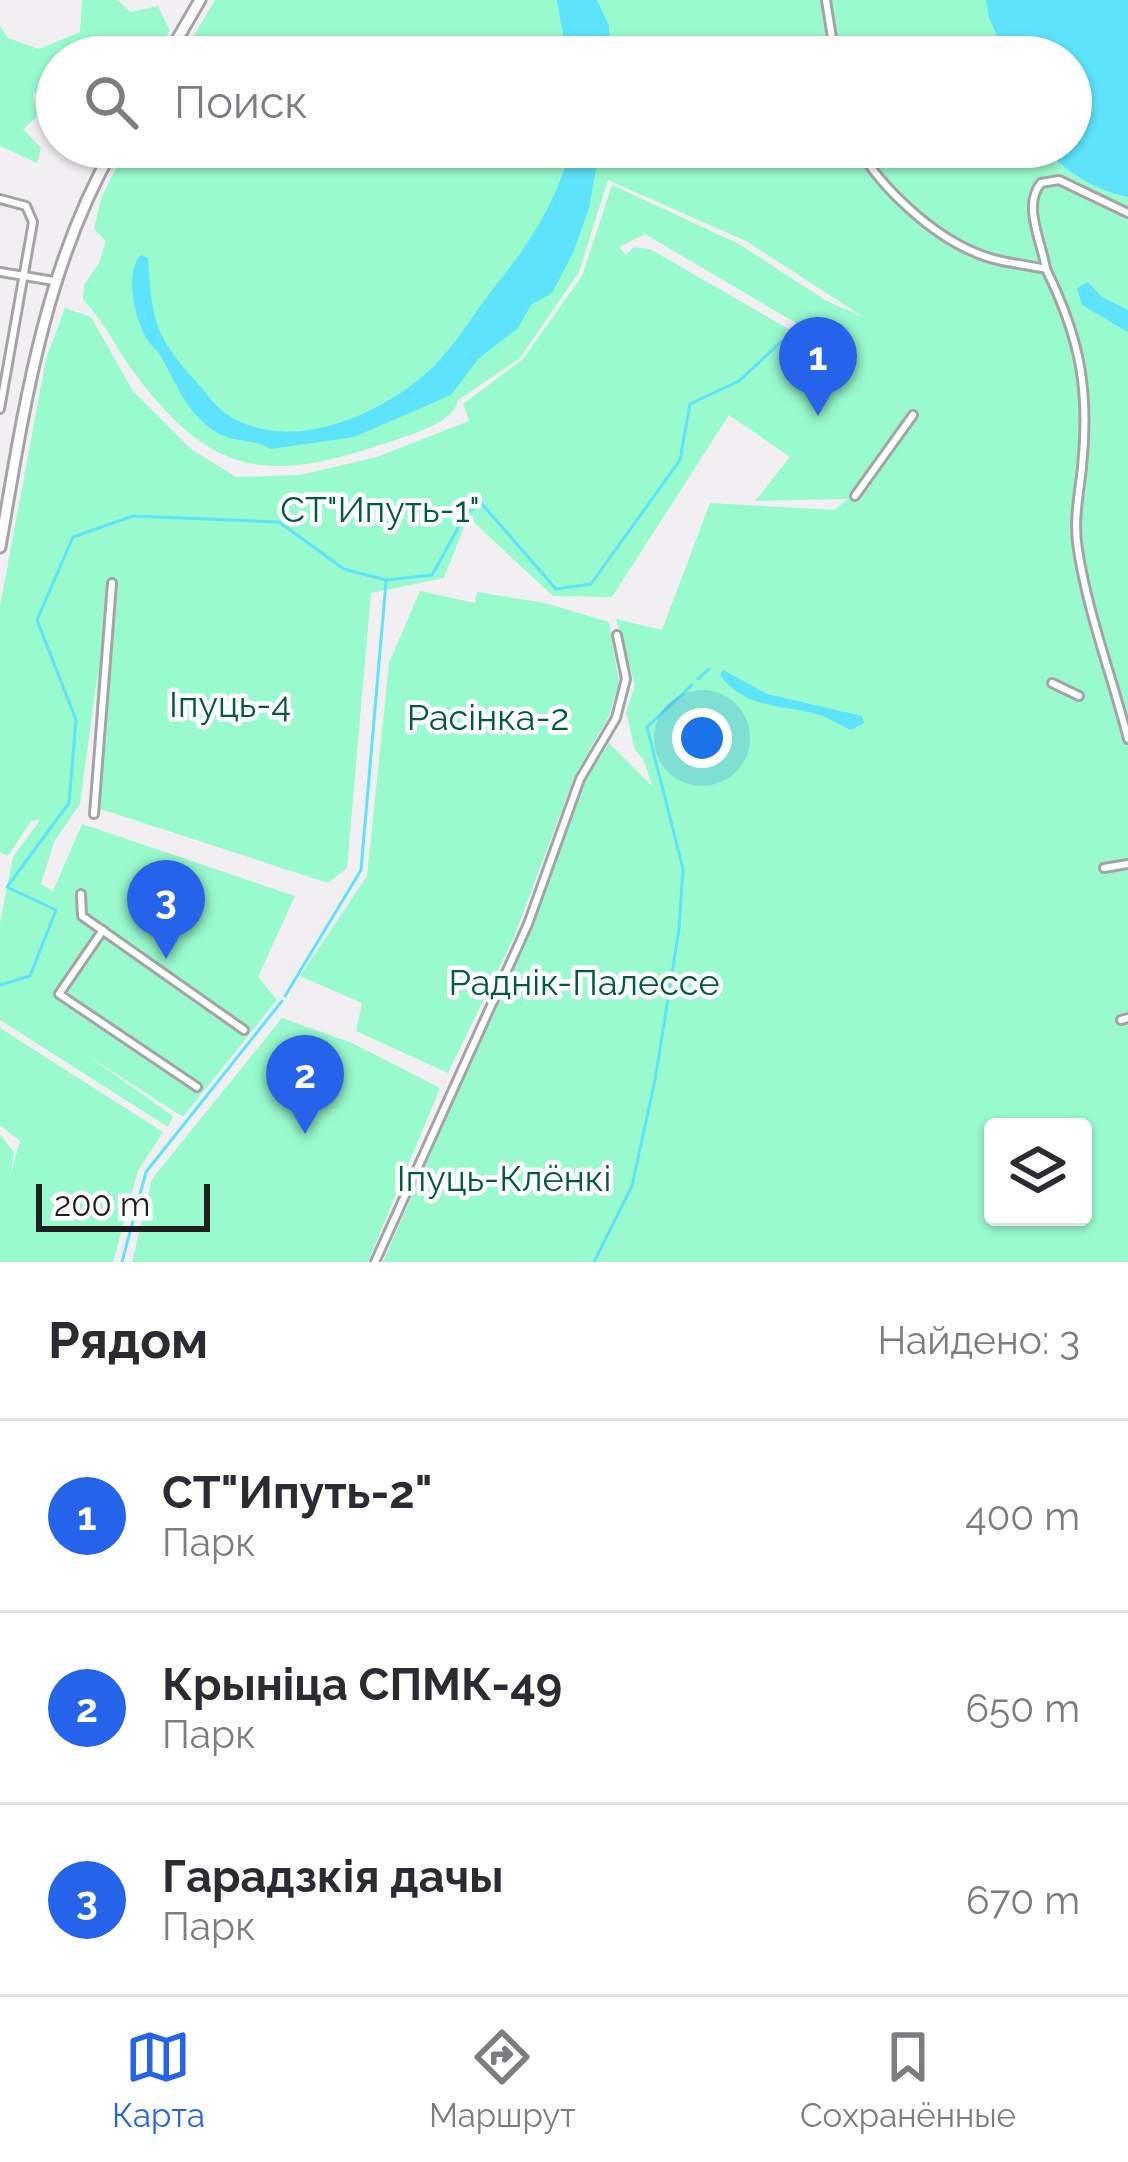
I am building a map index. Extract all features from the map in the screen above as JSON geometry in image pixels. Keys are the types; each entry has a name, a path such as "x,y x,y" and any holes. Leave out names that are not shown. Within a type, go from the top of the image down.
{"street":[{"path":"179,36 200,0"},
{"path":"826,0 832,36"},
{"path":"0,548 40,333 54,281 102,168"},
{"path":"872,168 932,229 976,253 1046,269"},
{"path":"1128,213 1059,180 1041,183 1031,201 1046,269 1081,356 1083,463 1075,518 1078,550 1128,739"},
{"path":"0,200 20,203 33,222 0,409"},
{"path":"0,272 54,281"},
{"path":"856,496 914,415"},
{"path":"94,814 112,583"},
{"path":"375,1262 528,924 580,779 616,718 626,679 617,635"},
{"path":"1052,683 1079,696"},
{"path":"1105,868 1128,864"},
{"path":"81,894 82,916 244,1030"},
{"path":"103,930 59,994 197,1087"}],"green space":[{"path":"82,0 118,0 130,12 158,6 170,31 167,36 70,36 80,32"},
{"path":"215,0 1128,0 1128,1262 383,1262 512,967 582,786 609,743 653,787 635,750 626,712 635,685 616,619 662,630 710,503 834,510 848,499 755,501 790,457 729,415 612,597 553,596 468,517 444,578 371,593 347,868 328,883 91,806 98,670 80,804 54,842 41,884 53,891 82,824 295,896 258,977 277,1000 183,1117 87,1055 173,1116 168,1127 0,1020 0,923 13,857 41,819 31,821 8,856 0,852 0,606 46,359 65,308 91,317 133,391 191,449 236,477 300,475 377,457 469,421 463,404 523,359 582,276 612,185 739,244 825,300 865,318 746,241 608,180 579,272 520,358 458,400 449,415 421,431 313,463 249,463 193,436 165,410 83,300 84,285 106,241 94,229 101,198 116,168 1092,168 1092,36 194,36","holes":["645,234 806,330 799,335 650,249 634,247 626,255 619,247"]},
{"path":"0,26 8,38 36,48 36,118 23,129 36,143 36,163 0,146"},
{"name":"Расінка-2","path":"420,591 475,603 477,592 545,603 609,622 619,683 609,716 575,775 514,937 448,1073 356,1031 362,1003 300,976 367,876 389,663"},
{"path":"282,1018 352,1043 440,1088 368,1262 132,1262 152,1179"},
{"path":"0,1028 163,1132 138,1171 113,1262 0,1262 0,1134 14,1153 10,1176 20,1141 0,1125"}],"water":[{"path":"557,0 597,0 609,36 563,36"},
{"path":"986,0 1128,0 1128,197 1066,168 1092,168 1092,36 997,36"},
{"path":"564,168 596,168 589,208 552,293 531,305 518,328 478,359 451,395 354,437 271,449 218,433 188,404 147,339 134,306 133,272 141,255 148,258 155,315 166,343 228,415 253,427 281,431 338,423 393,398 437,363 518,257"},
{"path":"1088,282 1102,297 1128,310 1128,332 1082,305 1077,288"},
{"path":"723,670 767,694 862,716 864,723 851,730 820,715 752,700 730,686 720,675"}],"waterway":[{"path":"0,985 30,976 56,910 7,887 69,803 76,720 37,620 73,537 133,516 279,522 344,569 386,580 432,575 467,512 482,504 556,589 591,584 680,460 690,404 739,381 781,342"},
{"path":"285,996 361,870 386,582"},
{"path":"698,679 709,669"},
{"path":"594,1262 632,1186 679,929 683,869 647,727 692,685"},
{"path":"122,1262 146,1172 282,1001"}],"place":[{"name":"СТ\"Ипуть-2\"","path":"818,416"},
{"name":"Гарадзкія дачы","path":"166,959"},
{"name":"Крыніца СПМК-49","path":"305,1134"}],"park label":[{"name":"СТ\"Ипуть-1\"","path":"380,509"},
{"name":"Іпуць-4","path":"230,704"},
{"name":"Раднік-Палессе","path":"584,982"},
{"name":"Іпуць-Клёнкі","path":"504,1178"}]}
